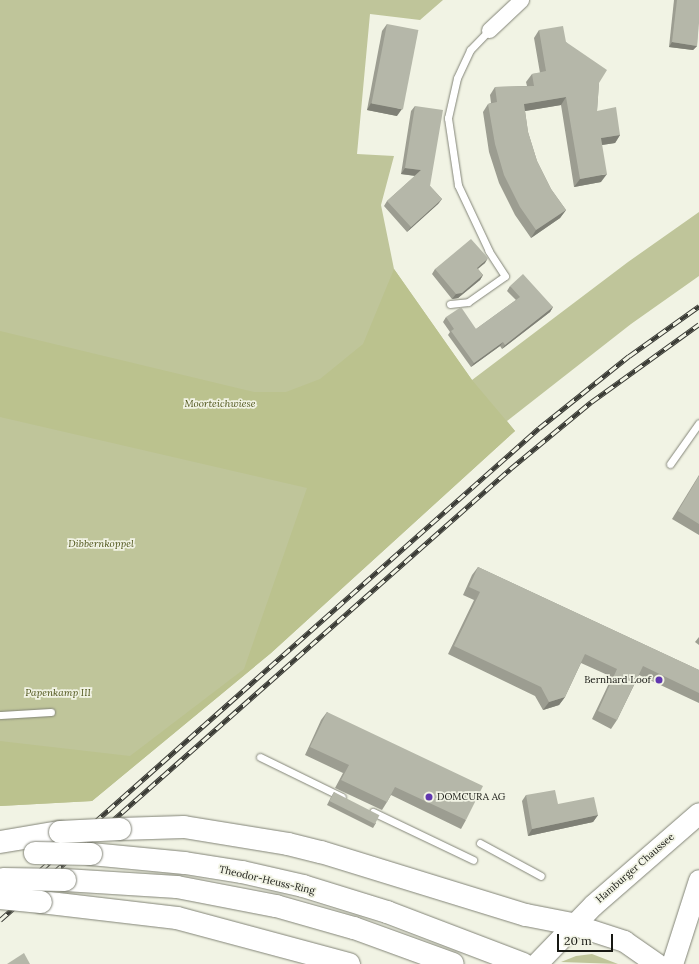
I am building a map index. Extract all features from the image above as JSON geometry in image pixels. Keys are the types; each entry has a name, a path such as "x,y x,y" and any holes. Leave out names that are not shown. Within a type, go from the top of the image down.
{"highway":[{"path":"0,842 60,832 184,827 288,844 336,856 526,915 572,924"},
{"name":"Theodor-Heuss-Ring","path":"0,854 92,854 193,864 303,886 387,912 523,964"},
{"path":"1,885 65,880 177,887 276,906 368,933 453,964"},
{"path":"1,885 41,902 177,918 349,964"}],"main road":[{"name":"Hamburger Chaussee","path":"536,964 572,924 699,813"},
{"path":"672,964 699,880"},
{"path":"572,924 624,941 657,964"}],"street":[{"path":"489,30 521,0"}],"lane":[{"path":"450,304 468,302 505,276 489,251 458,185 448,118 457,78 470,50 489,30"},
{"path":"670,464 699,423"},
{"path":"0,716 51,712"},
{"path":"260,757 352,802"},
{"path":"366,809 474,860"},
{"path":"480,843 540,876"}],"green space":[{"name":"Moorteichwiese","path":"0,0 443,0 420,20 370,14 357,154 394,156 381,205 394,269 472,380 628,262 699,212 699,276 631,324 507,421 515,431 271,653 92,801 0,806"},
{"path":"394,269 472,380 515,431 271,653 92,801 0,806 0,741 130,756 244,669 307,488 0,417 0,331 254,392 286,392 320,379 363,344"},
{"path":"592,954 618,964 561,962 576,956"}],"building":[{"path":"677,0 699,0 697,46 672,42"},
{"path":"387,24 418,30 403,110 372,104"},
{"path":"563,26 566,42 607,70 599,83 597,111 616,107 620,135 601,138 607,174 580,179 566,97 524,104 528,132 537,161 551,189 566,210 536,230 520,207 504,175 495,144 488,104 497,102 495,87 534,86 532,74 546,71 539,30"},
{"path":"415,106 443,110 430,186 442,199 411,227 387,201 421,170 405,168"},
{"path":"471,239 488,258 477,268 483,275 462,293 456,294 435,269"},
{"path":"523,274 553,307 505,345 503,342 474,363 451,331 454,329 446,317 461,307 476,329 520,297 510,286"},
{"path":"699,476 699,524 678,511"},
{"path":"478,567 699,670 699,693 643,666 617,720 598,711 617,669 585,654 565,697 549,702 541,687 454,646 480,592 469,587"},
{"path":"327,712 483,786 466,820 395,787 387,802 341,780 349,765 310,747"},
{"path":"555,790 558,804 594,797 598,815 532,829 526,795"},
{"path":"334,792 379,815 375,824 329,801"},
{"path":"24,953 30,964 7,964"}],"railway":[{"path":"0,906 539,428 629,356 699,306"},
{"path":"0,920 510,469 591,402 699,324"}],"place":[{"name":"Bernhard Loof","path":"659,680"},
{"name":"DOMCURA AG","path":"429,797"}],"park label":[{"name":"Dibbernkoppel","path":"101,544"},
{"name":"Papenkamp III","path":"58,693"}]}
